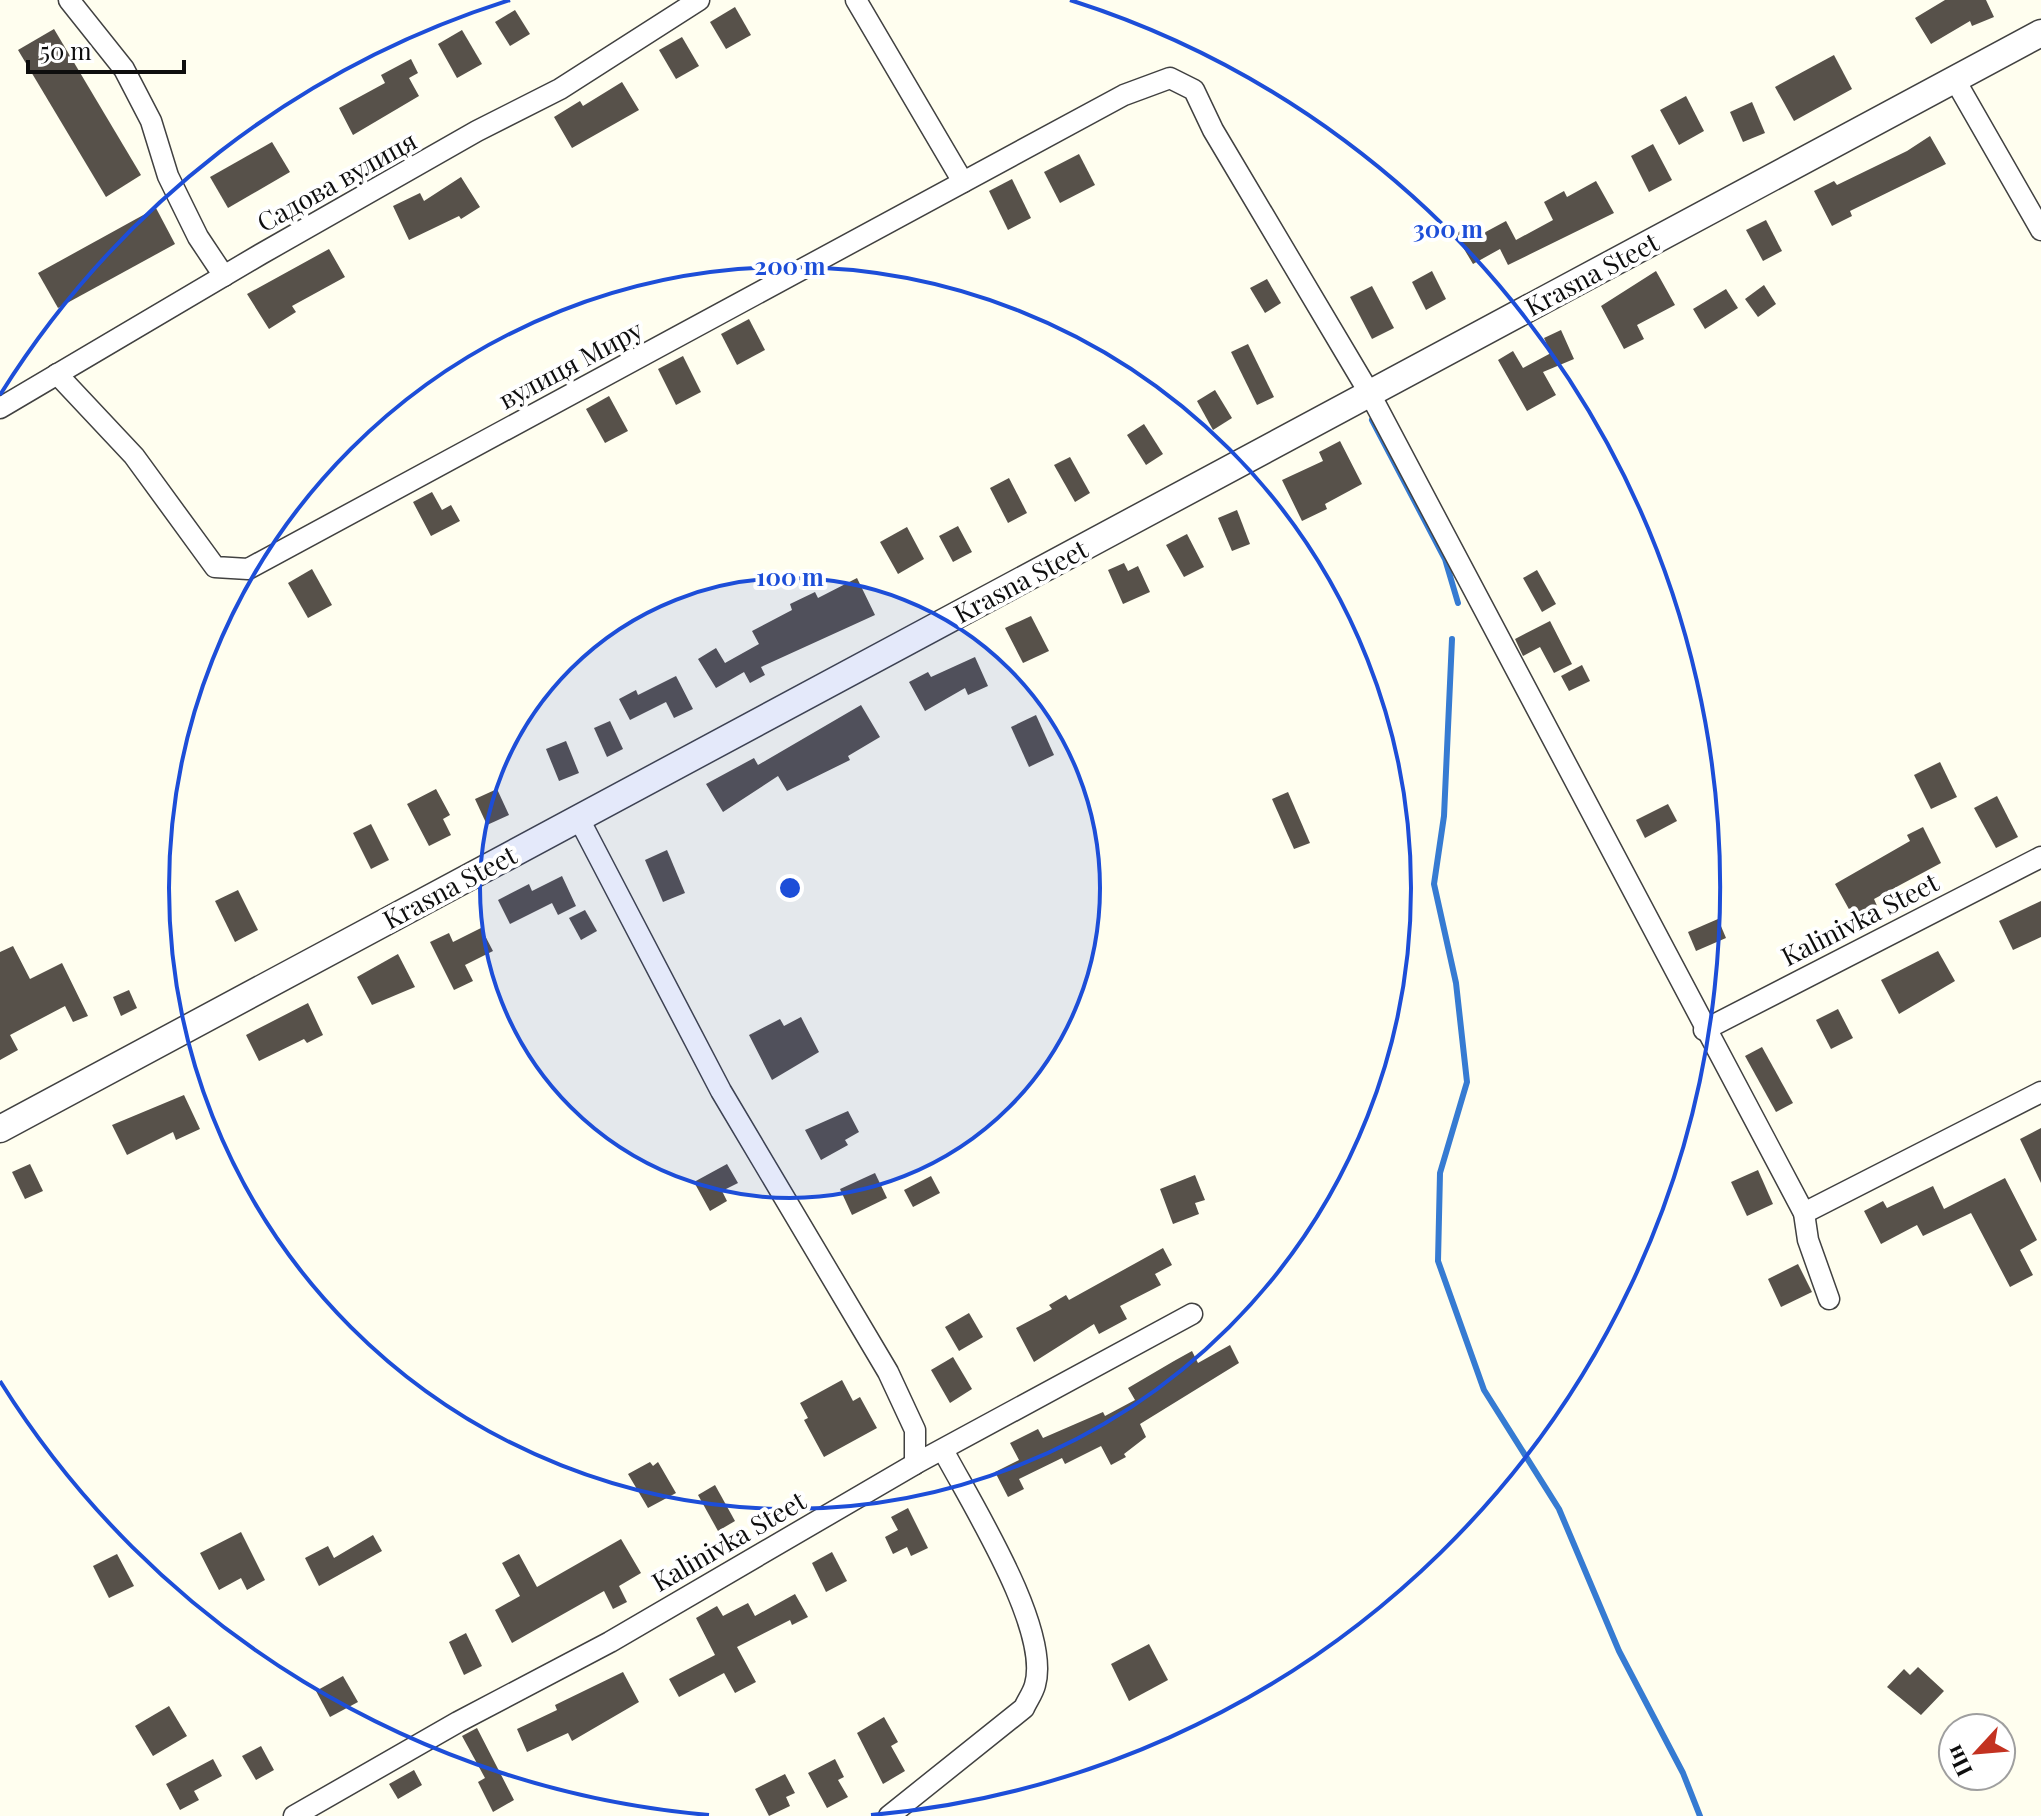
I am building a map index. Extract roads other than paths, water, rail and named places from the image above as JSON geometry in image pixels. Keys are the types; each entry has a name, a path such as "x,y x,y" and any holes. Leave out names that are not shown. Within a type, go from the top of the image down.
{"street":[{"path":"69,0 124,69 151,121 168,176 198,237 224,276"},
{"name":"Садова вулиця","path":"0,408 477,131 560,89 699,0"},
{"path":"856,0 963,182"},
{"name":"Krasna Steet","path":"0,1129 2041,33"},
{"name":"вулиця Миру","path":"57,374 134,456 215,567 248,569 1124,95 1170,78 1194,90 1213,130 1370,394"},
{"path":"1955,80 2041,230"},
{"path":"1370,394 1704,1030 1804,1213 1808,1240 1829,1299"},
{"path":"579,819 721,1091 888,1372 915,1430 915,1464"},
{"name":"Kalinivka Steet","path":"1704,1030 2041,857"},
{"path":"1804,1213 2041,1092"},
{"name":"Kalinivka Steet","path":"294,1816 458,1722 610,1642 915,1464 1192,1314"},
{"path":"889,1816 1024,1708 1035,1685 1036,1654 1027,1612 943,1450"}],"waterway":[{"path":"1372,420 1445,559 1458,603"},
{"path":"1452,639 1444,816 1434,884 1456,983 1467,1082 1440,1173 1438,1261 1484,1390 1559,1509 1619,1651 1683,1773 1700,1816"}]}
